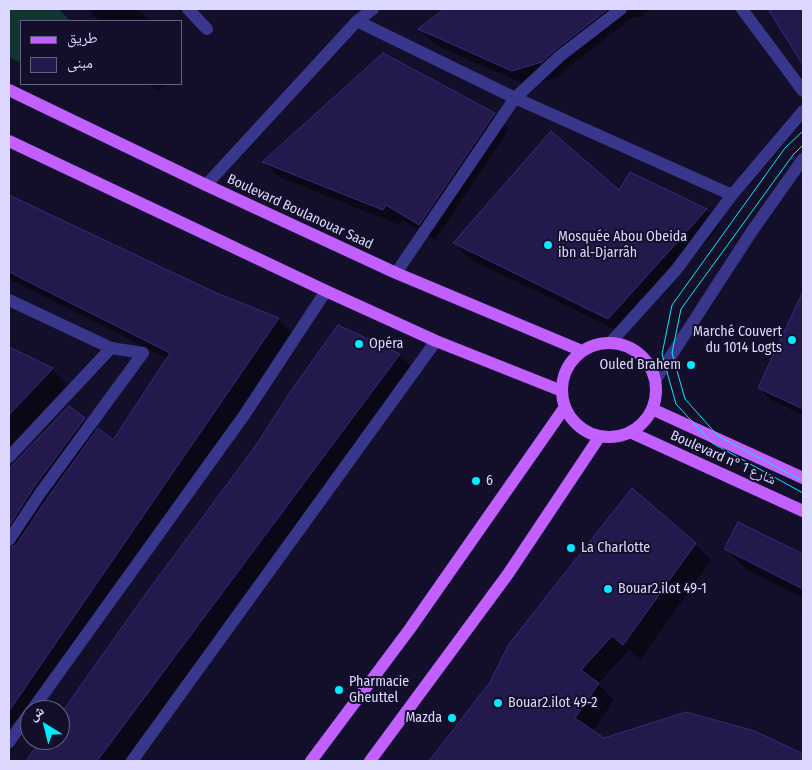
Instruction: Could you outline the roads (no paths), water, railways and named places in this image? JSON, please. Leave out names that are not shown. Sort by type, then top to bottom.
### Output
[{"type":"main road","name":"Boulevard Boulanouar Saad","points":[[9,90],[206,185],[396,273],[582,351]]},
{"type":"main road","points":[[9,141],[326,292],[436,341],[562,391]]},
{"type":"main road","points":[[612,342],[626,345],[640,353],[650,365],[656,379],[656,394],[652,409],[643,423],[630,432],[615,436],[600,436],[585,430],[573,420],[565,406],[562,391],[567,368],[571,361],[582,351],[596,344],[612,342]]},
{"type":"main road","points":[[311,761],[409,630],[565,406]]},
{"type":"main road","name":"Boulevard n° شارع 1","points":[[652,409],[803,478]]},
{"type":"main road","name":"Boulevard n° شارع 1","points":[[630,432],[803,511]]},
{"type":"main road","points":[[370,761],[508,574],[600,436]]},
{"type":"street","points":[[188,9],[207,29]]},
{"type":"street","points":[[206,185],[356,21],[373,9]]},
{"type":"street","points":[[396,273],[515,98],[560,56],[621,9]]},
{"type":"street","points":[[742,9],[803,91]]},
{"type":"street","points":[[356,21],[515,98],[732,195]]},
{"type":"street","points":[[612,342],[676,270],[732,195],[803,111]]},
{"type":"street","points":[[656,379],[752,231],[803,160]]},
{"type":"street","points":[[39,700],[245,414],[326,292]]},
{"type":"street","points":[[9,300],[111,348],[143,353],[9,540]]},
{"type":"street","points":[[132,761],[436,341]]},
{"type":"street","points":[[9,457],[111,348]]},
{"type":"street","points":[[9,742],[20,726]]},
{"type":"tram line","points":[[803,131],[785,148],[672,305],[662,354],[676,404],[712,443],[803,493]]},
{"type":"tram line","points":[[803,145],[793,155],[681,309],[672,353],[685,399],[718,436],[803,481]]},
{"type":"place","name":"Mosquée Abou Obeida ibn al-Djarrâh","points":[[548,245]]},
{"type":"place","name":"Marché Couvert du 1014 Logts","points":[[792,340]]},
{"type":"place","name":"Opéra","points":[[359,344]]},
{"type":"place","name":"Ouled Brahem","points":[[691,365]]},
{"type":"place","name":"6","points":[[476,481]]},
{"type":"place","name":"La Charlotte","points":[[571,548]]},
{"type":"place","name":"Bouar2.ilot 49-1","points":[[608,589]]},
{"type":"place","name":"Pharmacie Gheuttel","points":[[339,690]]},
{"type":"place","name":"Bouar2.ilot 49-2","points":[[498,703]]},
{"type":"place","name":"Mazda","points":[[452,718]]}]
